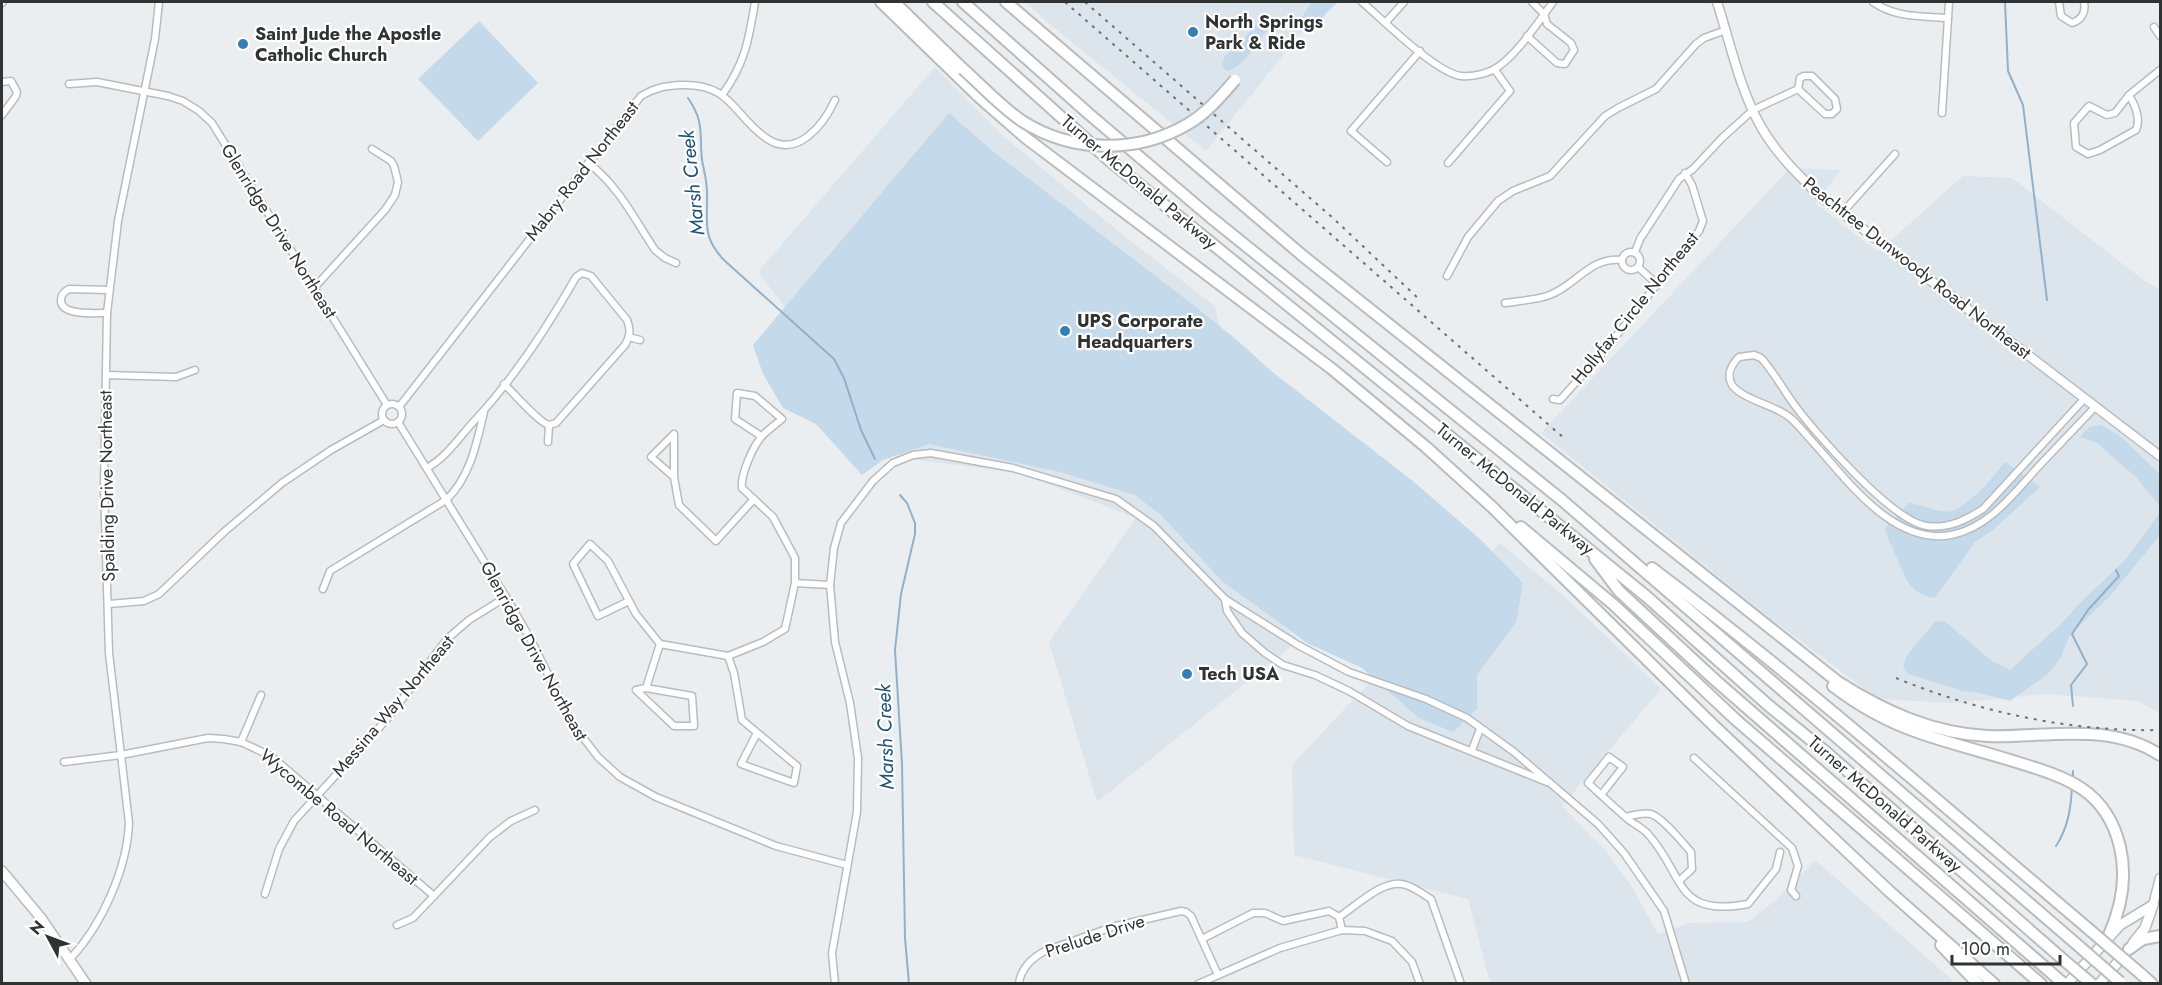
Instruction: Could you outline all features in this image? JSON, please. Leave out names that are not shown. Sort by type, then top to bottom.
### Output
[{"type":"highway","points":[[881,2],[979,97],[1026,138],[1332,369],[1426,447],[1491,506],[1695,707],[1889,891],[1994,984]]},
{"type":"highway","points":[[894,2],[1010,112],[1048,135],[1077,143],[1117,146],[1160,137],[1189,124],[1202,115],[1236,80]]},
{"type":"highway","name":"Turner McDonald Parkway","points":[[933,2],[1109,160],[1586,546],[2092,984]]},
{"type":"highway","name":"Turner McDonald Parkway","points":[[963,2],[1082,108],[1227,231],[1563,501],[2121,983]]},
{"type":"highway","points":[[1006,2],[1303,256],[1838,682],[1872,703],[1934,728],[1988,736],[2045,733],[2112,736],[2138,743],[2160,755]]},
{"type":"highway","points":[[1563,501],[1730,629],[1844,722],[2152,984]]},
{"type":"highway","points":[[1491,506],[1512,520],[1614,605],[1735,719],[2041,984]]},
{"type":"highway","points":[[1586,546],[1619,591],[1715,680],[2065,984]]},
{"type":"highway","points":[[1788,644],[1828,683],[1865,709],[1887,721],[2062,776],[2086,791],[2110,817],[2118,837],[2125,867],[2118,915],[2109,935]]},
{"type":"highway","points":[[1889,891],[1978,984]]},
{"type":"highway","points":[[2128,949],[2142,939],[2160,936]]},
{"type":"main road","points":[[2,871],[42,918],[86,984]]},
{"type":"main road","points":[[2065,984],[2109,935],[2129,917],[2157,902]]},
{"type":"main road","points":[[2099,984],[2144,931],[2157,902]]},
{"type":"street","name":"Spalding Drive Northeast","points":[[70,959],[87,938],[113,891],[122,870],[129,822],[110,653],[104,487],[107,313],[118,221],[155,39],[159,2]]},
{"type":"street","points":[[722,95],[734,80],[743,60],[755,2]]},
{"type":"street","points":[[1362,2],[1438,66],[1459,76],[1477,75],[1495,69],[1507,60],[1553,2]]},
{"type":"street","points":[[1386,22],[1404,2]]},
{"type":"street","points":[[1527,36],[1557,63],[1565,64],[1574,50],[1571,43],[1547,24],[1544,14],[1532,2]]},
{"type":"street","name":"Peachtree Dunwoody Road Northeast","points":[[1720,2],[1726,30],[1753,110],[1775,148],[1797,174],[1842,213],[2160,456]]},
{"type":"street","points":[[1873,2],[1903,15],[1948,18]]},
{"type":"street","points":[[1942,113],[1949,2]]},
{"type":"street","points":[[2059,2],[2061,16],[2072,23],[2078,21],[2083,15],[2084,2]]},
{"type":"street","points":[[2154,27],[2160,36]]},
{"type":"street","points":[[1447,276],[1468,237],[1498,201],[1513,191],[1550,176],[1605,116],[1656,89],[1696,44],[1704,38],[1726,30]]},
{"type":"street","points":[[1386,162],[1350,131],[1420,51]]},
{"type":"street","points":[[1448,163],[1510,91],[1495,69]]},
{"type":"street","points":[[2129,95],[2139,124],[2136,130],[2088,154],[2076,147],[2074,123],[2080,114],[2089,106],[2107,115],[2115,113],[2129,95],[2160,70]]},
{"type":"street","points":[[1812,76],[1835,99],[1837,109],[1832,114],[1825,114],[1798,89],[1800,78],[1812,76]]},
{"type":"street","points":[[2,82],[10,81],[17,92],[2,115]]},
{"type":"street","points":[[69,84],[97,82],[144,92]]},
{"type":"street","name":"Mabry Road Northeast","points":[[399,407],[634,102],[649,91],[666,86],[693,85],[709,88],[722,95],[765,138],[784,145],[799,143],[809,136],[828,114],[835,100]]},
{"type":"street","points":[[1635,252],[1640,239],[1685,173],[1693,169],[1753,110],[1798,89]]},
{"type":"street","name":"Glenridge Drive Northeast","points":[[144,92],[168,96],[183,102],[199,111],[212,123],[387,405]]},
{"type":"street","points":[[315,288],[385,210],[395,195],[398,182],[394,166],[391,161],[372,149]]},
{"type":"street","points":[[1842,213],[1895,154]]},
{"type":"street","points":[[588,163],[601,172],[611,184],[655,250],[676,263]]},
{"type":"street","name":"Hollyfax Circle Northeast","points":[[1553,399],[1560,400],[1605,350],[1659,285],[1699,231],[1703,220],[1692,185],[1685,173]]},
{"type":"street","points":[[1622,260],[1628,252],[1635,252]]},
{"type":"street","points":[[1622,260],[1623,265],[1628,269],[1633,270],[1638,267],[1640,258],[1635,252]]},
{"type":"street","points":[[1504,303],[1548,295],[1598,263],[1610,258],[1622,260]]},
{"type":"street","points":[[1638,267],[1659,285]]},
{"type":"street","points":[[427,468],[436,463],[461,439],[484,411],[504,384],[542,335],[576,277],[582,273],[591,276],[627,320],[630,328],[625,345],[556,423],[549,425],[540,422],[522,400],[504,384]]},
{"type":"street","points":[[107,313],[69,311],[62,306],[61,299],[64,292],[69,289],[109,290]]},
{"type":"street","points":[[629,336],[640,340]]},
{"type":"street","points":[[2085,398],[1983,509],[1951,525],[1927,526],[1904,518],[1869,487],[1810,425],[1761,358],[1754,354],[1739,357],[1730,369],[1729,376],[1731,384],[1736,389],[1779,411],[1794,422],[1862,495],[1887,518],[1912,532],[1925,536],[1953,535],[1989,518],[2096,406]]},
{"type":"street","points":[[106,375],[176,377],[195,370]]},
{"type":"street","points":[[629,601],[598,616],[573,564],[590,544],[608,561],[636,614],[660,644],[728,656],[763,642],[785,629],[795,583],[795,558],[773,517],[742,488],[741,481],[761,436],[782,419],[755,396],[737,393],[735,419],[761,436]]},
{"type":"street","points":[[393,404],[399,407],[402,413],[398,422],[392,424],[384,420],[382,412],[387,405],[393,404]]},
{"type":"street","points":[[323,589],[330,571],[446,500],[455,492],[468,469],[484,411]]},
{"type":"street","points":[[109,604],[144,601],[159,594],[224,532],[282,483],[331,450],[384,420]]},
{"type":"street","name":"Glenridge Drive Northeast","points":[[398,422],[531,640],[572,723],[597,757],[620,777],[656,797],[776,846],[847,865]]},
{"type":"street","points":[[548,442],[549,425]]},
{"type":"street","points":[[674,477],[651,457],[674,434],[674,477],[679,505],[716,541],[754,499]]},
{"type":"street","points":[[835,984],[832,953],[857,812],[858,758],[850,704],[836,642],[830,585],[834,548],[841,523],[873,481],[893,463],[913,455],[931,453],[1013,468],[1116,499],[1154,526],[1225,599],[1298,645],[1349,672],[1426,699],[1467,718],[1514,752],[1553,785],[1598,824],[1624,853],[1664,911],[1686,984]]},
{"type":"street","points":[[795,583],[830,585]]},
{"type":"street","name":"Messina Way Northeast","points":[[265,894],[285,835],[294,821],[388,718],[447,639],[468,620],[506,597]]},
{"type":"street","points":[[1225,599],[1227,611],[1242,633],[1283,665],[1315,675],[1349,691],[1408,726],[1472,750],[1553,785]]},
{"type":"street","points":[[646,688],[660,644]]},
{"type":"street","points":[[728,656],[734,674],[742,720],[797,766],[794,783],[741,764],[757,733]]},
{"type":"street","points":[[646,688],[692,696],[694,726],[674,726],[636,690],[646,688]]},
{"type":"street","points":[[241,742],[261,695]]},
{"type":"street","points":[[1472,750],[1480,729]]},
{"type":"street","name":"Wycombe Road Northeast","points":[[64,762],[121,755],[208,738],[241,742],[271,756],[434,896]]},
{"type":"street","points":[[1601,795],[1623,767],[1609,757],[1588,783],[1601,795],[1626,818],[1647,833],[1688,895],[1711,906],[1726,908],[1748,904],[1776,869],[1780,852]]},
{"type":"street","points":[[1694,758],[1792,848],[1798,866],[1791,890],[1796,896]]},
{"type":"street","points":[[397,925],[413,918],[490,837],[511,821],[535,810]]},
{"type":"street","points":[[1626,818],[1637,814],[1651,814],[1659,819],[1691,852],[1692,869],[1679,881]]},
{"type":"street","points":[[2157,902],[2160,878]]},
{"type":"street","points":[[1339,917],[1389,885],[1398,883],[1406,885],[1423,894],[1431,899],[1461,984]]},
{"type":"street","name":"Prelude Drive","points":[[1019,984],[1025,968],[1038,954],[1112,927],[1181,911],[1191,916],[1202,939]]},
{"type":"street","points":[[1218,975],[1202,939],[1253,913],[1265,913],[1283,921],[1329,911],[1339,917],[1342,930]]},
{"type":"street","points":[[1198,984],[1280,948],[1342,930],[1365,931],[1392,941],[1412,962],[1420,984]]},
{"type":"shaded area","points":[[1025,2],[1326,2],[1206,151]]},
{"type":"shaded area","points":[[1312,2],[1338,2],[1326,13],[1313,33],[1299,21]]},
{"type":"shaded area","points":[[1261,19],[1267,22],[1268,30],[1244,60],[1226,71],[1222,66],[1225,56]]},
{"type":"shaded area","points":[[479,21],[538,83],[478,141],[418,79]]},
{"type":"shaded area","points":[[935,67],[1003,136],[1124,236],[1215,306],[1222,337],[1196,551],[1299,640],[1097,802],[1049,642],[1136,518],[1020,473],[902,458],[758,272]]},
{"type":"shaded area","points":[[949,113],[990,149],[1188,301],[1270,370],[1414,482],[1481,540],[1523,583],[1516,622],[1477,675],[1477,709],[1453,732],[1419,718],[1362,668],[1307,643],[1222,581],[1161,515],[1135,495],[1060,472],[929,444],[883,460],[862,475],[816,424],[783,408],[763,374],[753,345]]},
{"type":"shaded area","points":[[1790,168],[1841,170],[1815,203],[1878,252],[1963,176],[2012,178],[2142,279],[2160,290],[2160,714],[2139,701],[2045,694],[1955,703],[1878,699],[1765,614],[1541,433]]},
{"type":"shaded area","points":[[2101,425],[2120,436],[2160,474],[2160,535],[2111,595],[2070,635],[2061,657],[2049,673],[2010,701],[1963,691],[1908,674],[1903,666],[1908,654],[1935,622],[1944,621],[1992,661],[2010,670],[2062,623],[2126,559],[2159,514],[2159,505],[2136,477],[2097,443],[2080,437],[2089,427]]},
{"type":"shaded area","points":[[2005,462],[2040,487],[1994,529],[1974,543],[1935,598],[1914,589],[1903,572],[1885,530],[1888,524],[1909,503],[1947,512],[1958,508],[1981,490]]},
{"type":"shaded area","points":[[1500,543],[1565,597],[1661,689],[1562,806],[1607,852],[1633,889],[1658,934],[1689,923],[1748,922],[1777,899],[1815,860],[1956,983],[1490,983],[1468,899],[1294,855],[1292,765]]},
{"type":"waterway","points":[[2005,2],[2008,71],[2023,105],[2047,300]]},
{"type":"waterway","name":"Marsh Creek","points":[[688,98],[699,121],[707,188],[707,229],[712,244],[725,261],[834,359],[844,378],[861,430],[875,459]]},
{"type":"waterway","name":"Marsh Creek","points":[[900,495],[907,503],[915,523],[915,534],[901,594],[895,650],[902,764],[905,938],[909,984]]},
{"type":"waterway","points":[[2073,706],[2071,685],[2087,664],[2072,634],[2088,610],[2119,576],[2116,570]]},
{"type":"waterway","points":[[2073,771],[2073,781]]},
{"type":"waterway","points":[[2056,846],[2068,818],[2072,786]]},
{"type":"railway","points":[[1065,2],[1565,439]]},
{"type":"railway","points":[[1085,2],[1334,219],[1420,300]]},
{"type":"railway","points":[[1896,678],[1960,701],[2026,718],[2093,728],[2160,730]]},
{"type":"place","name":"North Springs Park & Ride","points":[[1193,32]]},
{"type":"place","name":"Saint Jude the Apostle Catholic Church","points":[[243,44]]},
{"type":"place","name":"UPS Corporate Headquarters","points":[[1065,331]]},
{"type":"place","name":"Tech USA","points":[[1187,674]]}]
